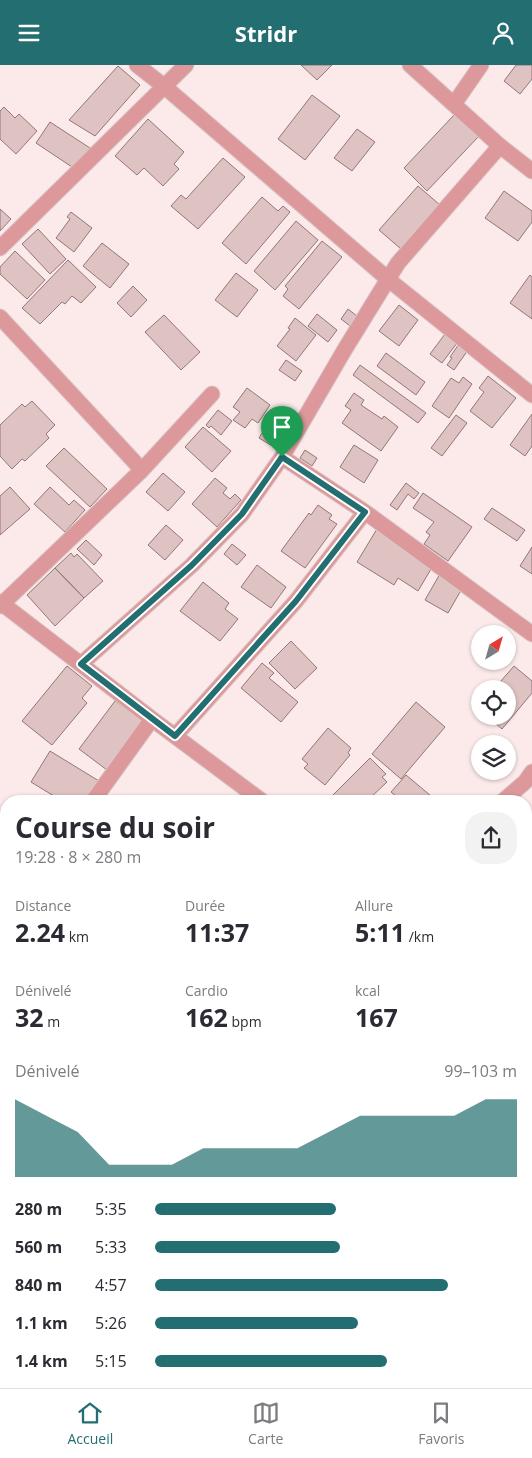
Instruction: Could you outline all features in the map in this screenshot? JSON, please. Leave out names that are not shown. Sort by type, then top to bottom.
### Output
[{"type":"street","points":[[137,65],[389,280],[532,395]]},
{"type":"street","points":[[0,248],[186,65]]},
{"type":"street","points":[[410,65],[500,146],[532,171]]},
{"type":"street","points":[[454,104],[480,65]]},
{"type":"street","points":[[81,664],[192,565],[242,514],[282,457],[398,263],[500,146]]},
{"type":"street","points":[[0,317],[142,470]]},
{"type":"street","points":[[212,394],[142,470],[1,604],[254,795]]},
{"type":"street","points":[[282,457],[365,512],[532,634]]},
{"type":"street","points":[[175,736],[296,601],[365,512]]},
{"type":"street","points":[[97,795],[152,719]]},
{"type":"street","points":[[510,795],[532,772]]},
{"type":"building","points":[[301,65],[332,65],[317,80]]},
{"type":"building","points":[[516,65],[532,65],[532,79],[520,94],[504,81]]},
{"type":"building","points":[[118,66],[140,85],[95,136],[69,120]]},
{"type":"building","points":[[312,95],[340,116],[305,160],[278,139]]},
{"type":"building","points":[[4,107],[15,118],[19,114],[37,131],[16,154],[0,139],[0,111]]},
{"type":"building","points":[[455,114],[479,136],[427,191],[404,168]]},
{"type":"building","points":[[148,119],[184,152],[174,164],[179,169],[163,186],[144,168],[137,175],[115,156]]},
{"type":"building","points":[[50,122],[90,148],[72,167],[36,143]]},
{"type":"building","points":[[357,129],[375,142],[352,171],[334,158]]},
{"type":"building","points":[[223,158],[245,177],[198,229],[171,206],[181,195],[186,199]]},
{"type":"building","points":[[418,186],[440,205],[401,249],[379,230]]},
{"type":"building","points":[[504,191],[532,211],[532,222],[518,241],[485,218]]},
{"type":"building","points":[[262,197],[278,211],[283,206],[290,212],[246,264],[222,243]]},
{"type":"building","points":[[0,209],[11,219],[0,231]]},
{"type":"building","points":[[71,212],[92,228],[74,252],[56,238],[70,219],[67,217]]},
{"type":"building","points":[[296,221],[318,240],[275,290],[254,271]]},
{"type":"building","points":[[38,229],[66,259],[50,274],[22,244]]},
{"type":"building","points":[[322,241],[342,257],[299,309],[283,296],[288,289],[285,286]]},
{"type":"building","points":[[102,243],[129,264],[110,288],[83,266]]},
{"type":"building","points":[[15,251],[45,280],[27,299],[0,274],[0,267]]},
{"type":"building","points":[[68,260],[96,287],[81,303],[72,296],[65,304],[62,302],[40,324],[22,308]]},
{"type":"building","points":[[236,273],[258,290],[237,317],[215,300]]},
{"type":"building","points":[[530,275],[532,277],[532,319],[510,303]]},
{"type":"building","points":[[133,286],[147,300],[131,317],[117,303]]},
{"type":"building","points":[[399,305],[418,320],[399,346],[379,331]]},
{"type":"building","points":[[348,309],[362,320],[354,329],[341,319]]},
{"type":"building","points":[[317,314],[337,330],[328,342],[308,326]]},
{"type":"building","points":[[164,315],[200,352],[181,370],[145,332]]},
{"type":"building","points":[[295,318],[316,335],[296,361],[277,346],[290,329],[288,328]]},
{"type":"building","points":[[445,334],[457,343],[442,363],[430,354]]},
{"type":"building","points":[[459,344],[468,350],[454,370],[447,365]]},
{"type":"building","points":[[386,353],[425,382],[416,395],[377,366]]},
{"type":"building","points":[[286,360],[302,371],[295,381],[279,370]]},
{"type":"building","points":[[360,365],[426,413],[418,423],[353,375]]},
{"type":"building","points":[[488,376],[516,398],[492,428],[470,411],[484,392],[479,388]]},
{"type":"building","points":[[463,377],[472,384],[449,418],[432,406],[451,378],[459,383]]},
{"type":"building","points":[[247,388],[270,405],[258,423],[252,419],[245,428],[233,420],[240,412],[233,407]]},
{"type":"building","points":[[354,393],[364,400],[361,405],[382,419],[384,416],[398,427],[381,451],[342,423],[351,410],[345,406]]},
{"type":"building","points":[[32,401],[55,425],[46,434],[49,438],[25,461],[22,459],[12,469],[0,456],[0,425],[22,404],[25,407]]},
{"type":"building","points":[[278,407],[298,419],[279,450],[259,438]]},
{"type":"building","points":[[218,410],[232,421],[221,435],[211,426],[209,428],[206,425]]},
{"type":"building","points":[[532,414],[532,446],[525,456],[510,445]]},
{"type":"building","points":[[456,415],[467,423],[442,456],[431,448]]},
{"type":"building","points":[[203,427],[231,451],[212,472],[185,447]]},
{"type":"building","points":[[354,445],[378,460],[364,483],[340,467]]},
{"type":"building","points":[[64,448],[107,489],[90,507],[46,466]]},
{"type":"building","points":[[305,450],[317,458],[312,466],[300,458]]},
{"type":"building","points":[[163,473],[185,492],[168,511],[146,492]]},
{"type":"building","points":[[215,478],[227,488],[223,493],[230,499],[235,494],[241,500],[217,527],[192,504]]},
{"type":"building","points":[[406,483],[419,493],[414,499],[408,494],[397,510],[390,505]]},
{"type":"building","points":[[10,487],[30,509],[0,535],[0,496]]},
{"type":"building","points":[[50,487],[69,505],[74,500],[85,510],[65,532],[34,504]]},
{"type":"building","points":[[423,493],[472,527],[448,561],[424,544],[430,535],[426,532],[434,522],[413,508]]},
{"type":"building","points":[[318,505],[332,515],[329,519],[337,524],[305,568],[281,551],[309,513],[311,515]]},
{"type":"building","points":[[492,508],[525,530],[517,541],[484,519]]},
{"type":"building","points":[[166,525],[183,540],[165,560],[148,545]]},
{"type":"building","points":[[377,529],[434,564],[418,591],[398,578],[394,585],[357,562]]},
{"type":"building","points":[[86,540],[102,555],[94,565],[77,549]]},
{"type":"building","points":[[232,544],[246,555],[237,565],[224,554]]},
{"type":"building","points":[[532,547],[532,574],[520,566]]},
{"type":"building","points":[[71,553],[74,557],[77,554],[103,581],[84,598],[55,568]]},
{"type":"building","points":[[257,565],[286,587],[271,608],[241,587]]},
{"type":"building","points":[[55,568],[84,598],[55,626],[27,595]]},
{"type":"building","points":[[441,572],[464,585],[448,613],[425,600]]},
{"type":"building","points":[[203,582],[229,603],[225,609],[238,619],[220,641],[180,611]]},
{"type":"building","points":[[291,641],[317,668],[295,689],[269,663]]},
{"type":"building","points":[[262,663],[274,673],[269,678],[298,702],[281,722],[241,688]]},
{"type":"building","points":[[67,666],[92,686],[82,698],[87,703],[52,745],[22,721]]},
{"type":"building","points":[[516,668],[532,681],[532,693],[516,712],[516,680],[502,680],[511,670],[516,670]]},
{"type":"building","points":[[115,701],[143,721],[107,770],[79,749]]},
{"type":"building","points":[[416,702],[445,727],[401,779],[372,754]]},
{"type":"building","points":[[497,725],[505,725],[502,729]]},
{"type":"building","points":[[328,728],[351,748],[348,753],[350,755],[325,785],[304,768],[308,764],[302,759]]},
{"type":"building","points":[[50,751],[99,781],[91,795],[52,795],[31,782]]},
{"type":"building","points":[[370,758],[386,774],[382,777],[387,782],[373,795],[333,795]]},
{"type":"building","points":[[406,775],[430,795],[395,795],[391,792]]},
{"type":"route","points":[[282,457],[365,512],[296,601],[175,736],[81,664],[192,565],[242,514],[282,457]]}]
